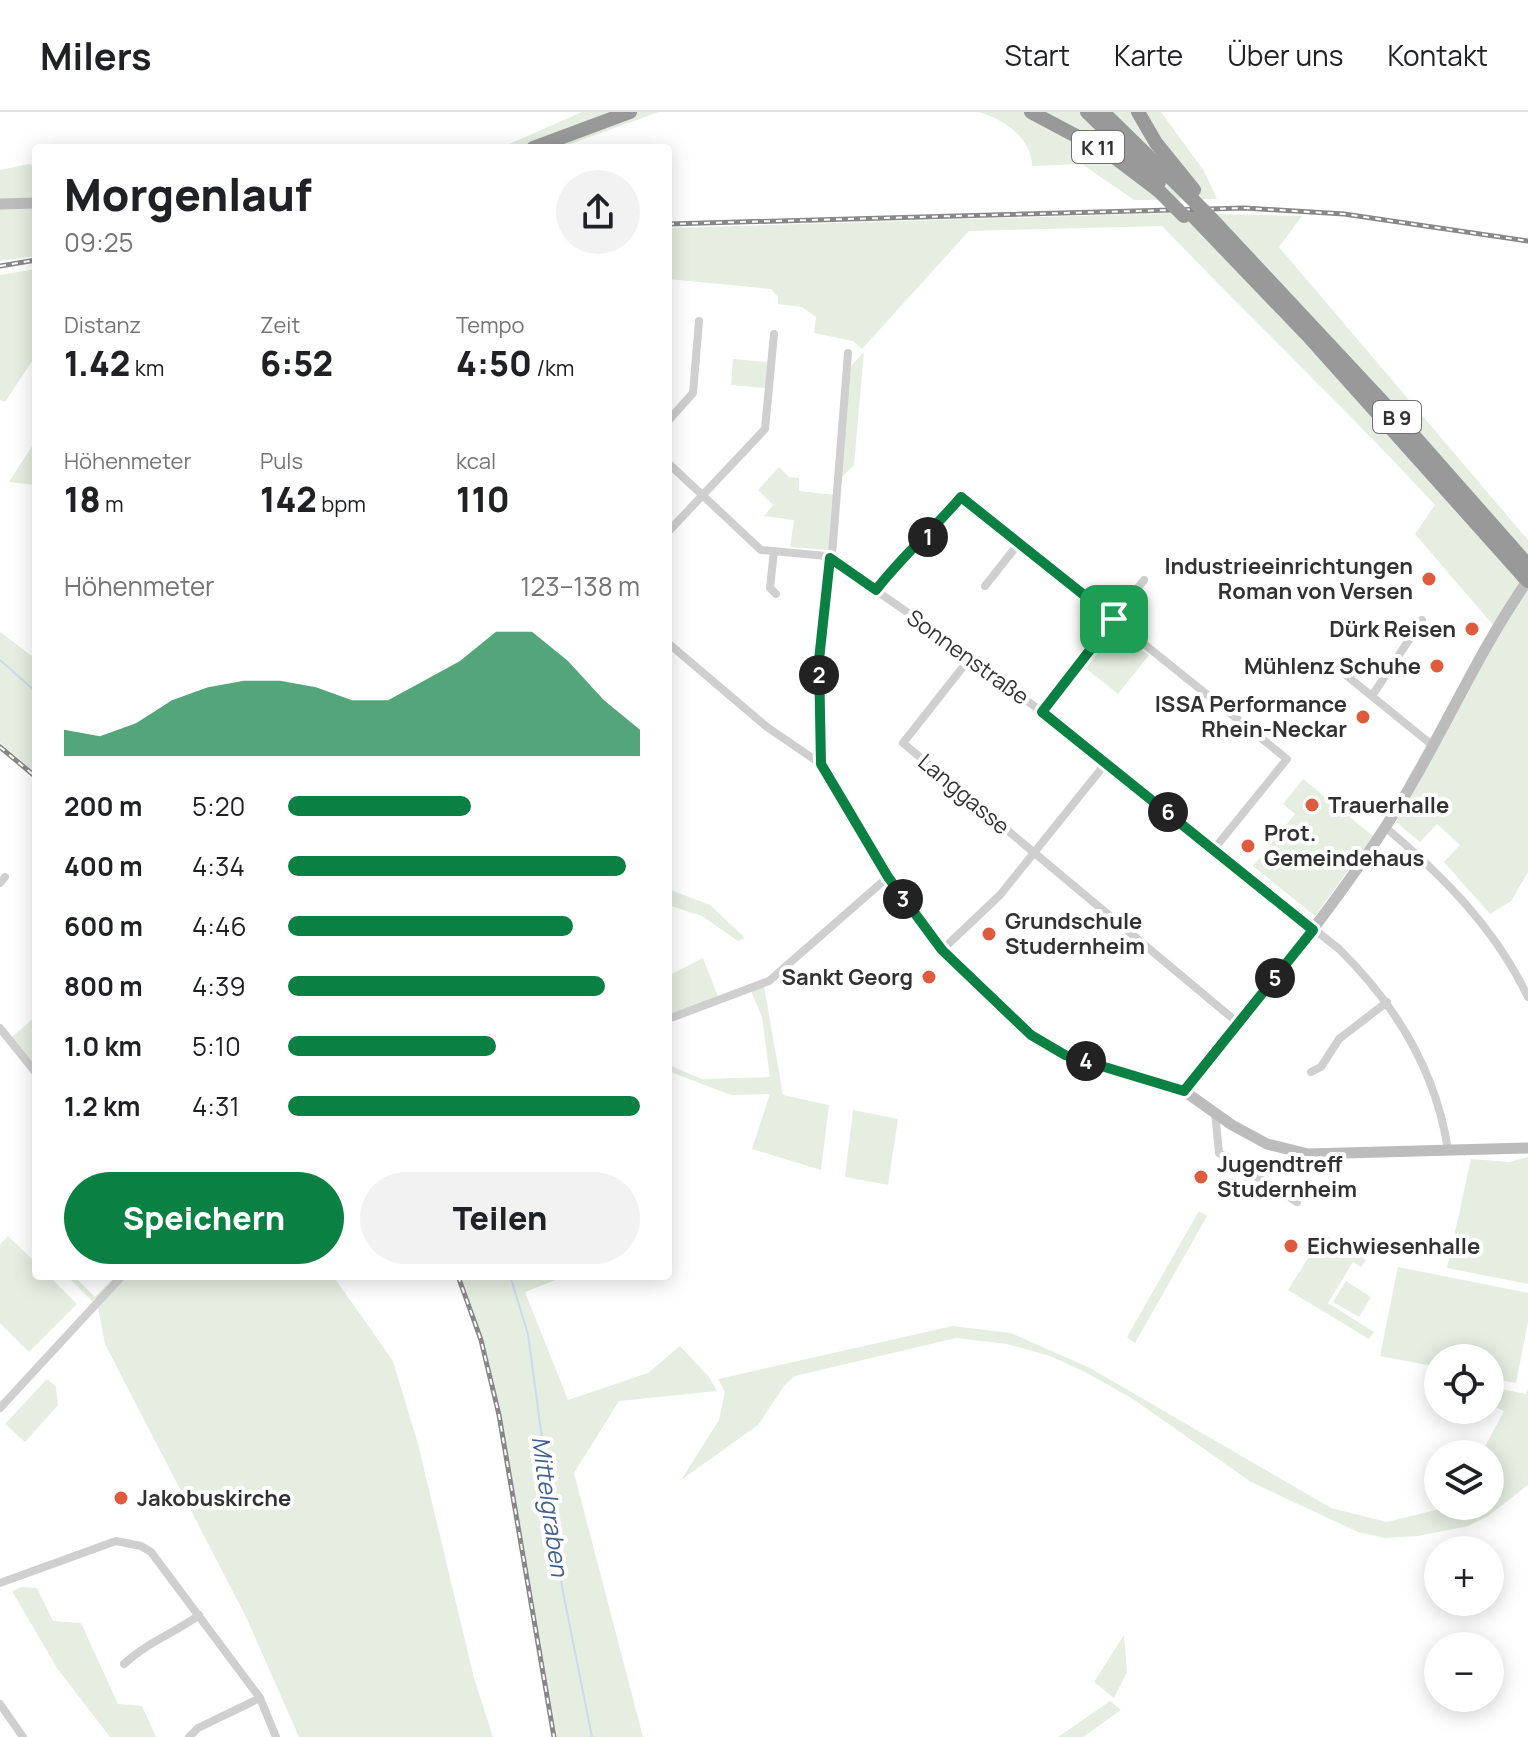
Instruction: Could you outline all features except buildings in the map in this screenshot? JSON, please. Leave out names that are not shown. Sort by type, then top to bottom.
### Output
[{"type":"highway","points":[[573,131],[601,112]]},
{"type":"highway","points":[[542,144],[630,112]]},
{"type":"highway","name":"K 11","points":[[1031,112],[1210,208],[1202,217]]},
{"type":"highway","name":"B 9","points":[[1087,112],[1176,191]]},
{"type":"highway","name":"B 9","points":[[1103,112],[1408,429],[1527,576]]},
{"type":"highway","name":"K 11","points":[[1138,112],[1156,143],[1176,191]]},
{"type":"highway","name":"B 9","points":[[1202,217],[1220,243],[1527,576]]},
{"type":"street","points":[[0,204],[32,203]]},
{"type":"street","points":[[672,417],[693,393],[699,321]]},
{"type":"street","points":[[672,528],[765,429],[774,334]]},
{"type":"street","points":[[821,764],[819,660],[848,353]]},
{"type":"street","name":"Sonnenstraße","points":[[672,467],[761,550],[830,558],[876,590],[1042,712],[1339,949],[1387,1002],[1423,1064],[1448,1150]]},
{"type":"street","points":[[876,590],[905,553],[927,538],[961,497],[1287,759],[1214,849]]},
{"type":"street","points":[[985,586],[1019,543]]},
{"type":"street","points":[[774,551],[770,588],[776,594]]},
{"type":"street","points":[[1184,1091],[1313,930],[1385,827],[1527,576]]},
{"type":"street","points":[[1042,712],[1144,580]]},
{"type":"street","points":[[1372,696],[1422,620]]},
{"type":"street","points":[[672,646],[767,727],[811,754],[821,764],[888,877],[942,950],[1047,1046],[1184,1091],[1249,1136],[1287,1151],[1308,1154],[1528,1148]]},
{"type":"street","name":"Langgasse","points":[[970,658],[903,743],[1034,853]]},
{"type":"street","points":[[1331,663],[1432,745]]},
{"type":"street","points":[[942,950],[1000,895],[1106,763]]},
{"type":"street","points":[[1385,827],[1442,876],[1473,912],[1528,997]]},
{"type":"street","points":[[1034,853],[1238,1023]]},
{"type":"street","points":[[672,1017],[769,981],[888,877]]},
{"type":"street","points":[[1311,1072],[1321,1067],[1339,1039],[1387,1002]]},
{"type":"street","points":[[0,1028],[32,1068]]},
{"type":"street","points":[[1215,1112],[1219,1153],[1297,1202]]},
{"type":"street","points":[[0,1408],[118,1280]]},
{"type":"street","points":[[0,1583],[116,1541],[128,1542],[151,1552],[260,1698],[276,1737]]},
{"type":"street","points":[[124,1664],[139,1650],[175,1633],[199,1615]]},
{"type":"street","points":[[189,1737],[198,1728],[260,1698]]},
{"type":"street","points":[[0,1704],[23,1737]]},
{"type":"shaded area","points":[[582,112],[659,112],[570,144],[509,144]]},
{"type":"shaded area","points":[[979,112],[1161,112],[1204,171],[1217,199],[1134,200],[1082,164],[1032,166],[1031,156],[1022,139],[1007,125]]},
{"type":"shaded area","points":[[32,165],[32,257],[0,261],[0,170]]},
{"type":"shaded area","points":[[1172,213],[1302,216],[1279,247],[1528,540],[1528,872],[1511,901],[1490,914],[1444,862],[1460,845],[1437,824],[1420,842],[1396,822],[1414,791],[1405,783],[1493,625],[1415,534],[1435,505],[1162,226],[969,231],[862,349],[853,341],[814,333],[816,317],[802,307],[778,304],[778,297],[771,289],[672,279],[672,228]]},
{"type":"shaded area","points":[[32,270],[32,361],[5,402],[0,400],[0,275]]},
{"type":"shaded area","points":[[864,352],[854,465],[839,480],[850,367]]},
{"type":"shaded area","points":[[733,359],[768,362],[765,388],[731,385]]},
{"type":"shaded area","points":[[32,446],[32,485],[9,482]]},
{"type":"shaded area","points":[[779,467],[789,477],[799,478],[799,491],[835,495],[829,550],[790,547],[794,520],[764,516],[773,505],[758,490]]},
{"type":"shaded area","points":[[1115,631],[1149,655],[1118,694],[1084,667]]},
{"type":"shaded area","points":[[0,632],[32,656],[32,770],[0,743]]},
{"type":"shaded area","points":[[1303,779],[1373,836],[1315,916],[1253,866],[1295,814],[1283,804]]},
{"type":"shaded area","points":[[672,891],[710,905],[745,938],[738,941],[702,916],[672,906]]},
{"type":"shaded area","points":[[703,958],[718,997],[672,1014],[672,974]]},
{"type":"shaded area","points":[[764,986],[783,1095],[829,1105],[821,1170],[752,1149],[770,1094],[731,1095],[672,1073],[672,1066],[702,1079],[770,1077],[762,1017],[751,991]]},
{"type":"shaded area","points":[[32,1019],[32,1074],[6,1042]]},
{"type":"shaded area","points":[[853,1110],[898,1119],[888,1185],[845,1177]]},
{"type":"shaded area","points":[[1528,1157],[1528,1284],[1447,1268],[1471,1159],[1510,1162]]},
{"type":"shaded area","points":[[1199,1211],[1207,1216],[1135,1343],[1127,1337]]},
{"type":"shaded area","points":[[1323,1234],[1366,1260],[1361,1267],[1353,1262],[1328,1303],[1374,1332],[1369,1339],[1288,1290]]},
{"type":"shaded area","points":[[8,1236],[32,1259],[32,1280],[53,1280],[77,1304],[29,1352],[0,1323],[0,1244]]},
{"type":"shaded area","points":[[1398,1267],[1528,1293],[1528,1322],[1516,1383],[1504,1381],[1504,1344],[1424,1344],[1424,1364],[1380,1356]]},
{"type":"shaded area","points":[[71,1280],[78,1280],[95,1297],[112,1280],[336,1280],[393,1361],[418,1444],[474,1678],[493,1737],[299,1737],[247,1619],[105,1344],[96,1298],[92,1301]]},
{"type":"shaded area","points":[[462,1280],[556,1280],[525,1292],[568,1400],[648,1373],[680,1346],[709,1377],[717,1391],[619,1401],[574,1473],[643,1737],[557,1737],[501,1414],[485,1345]]},
{"type":"shaded area","points":[[1346,1281],[1371,1297],[1359,1317],[1333,1302]]},
{"type":"shaded area","points":[[953,1326],[1011,1333],[1090,1368],[1331,1508],[1387,1522],[1424,1513],[1424,1520],[1480,1520],[1468,1526],[1418,1536],[1384,1538],[1358,1532],[1251,1482],[1133,1399],[1087,1373],[1050,1356],[1007,1344],[956,1338],[795,1376],[784,1386],[758,1425],[681,1480],[719,1420],[725,1392],[718,1379]]},
{"type":"shaded area","points":[[47,1379],[56,1387],[58,1405],[25,1442],[5,1424]]},
{"type":"shaded area","points":[[1528,1388],[1528,1485],[1504,1504],[1504,1440],[1488,1440],[1497,1424],[1504,1424],[1504,1390],[1526,1394]]},
{"type":"shaded area","points":[[22,1587],[37,1588],[53,1621],[81,1623],[118,1704],[142,1706],[156,1737],[110,1737],[57,1668],[12,1591]]},
{"type":"shaded area","points":[[1124,1635],[1127,1672],[1114,1698],[1094,1682]]},
{"type":"shaded area","points":[[1110,1701],[1121,1710],[1083,1737],[1058,1737]]},
{"type":"waterway","name":"Mittelgraben","points":[[0,660],[32,688]]},
{"type":"waterway","name":"Mittelgraben","points":[[511,1280],[528,1334],[562,1587],[592,1737]]},
{"type":"railway","points":[[672,224],[1245,208],[1344,214],[1528,241]]},
{"type":"railway","points":[[0,266],[32,261]]},
{"type":"railway","points":[[0,747],[32,774]]},
{"type":"railway","points":[[459,1280],[481,1340],[499,1415],[554,1737]]},
{"type":"place","name":"Industrieeinrichtungen Roman von Versen","points":[[1429,579]]},
{"type":"place","name":"Dürk Reisen","points":[[1472,629]]},
{"type":"place","name":"Mühlenz Schuhe","points":[[1437,666]]},
{"type":"place","name":"ISSA Performance Rhein-Neckar","points":[[1363,717]]},
{"type":"place","name":"Trauerhalle","points":[[1312,805]]},
{"type":"place","name":"Prot. Gemeindehaus","points":[[1248,846]]},
{"type":"place","name":"Grundschule Studernheim","points":[[989,934]]},
{"type":"place","name":"Sankt Georg","points":[[929,977]]},
{"type":"place","name":"Jugendtreff Studernheim","points":[[1201,1177]]},
{"type":"place","name":"Eichwiesenhalle","points":[[1291,1246]]},
{"type":"place","name":"Jakobuskirche","points":[[121,1498]]},
{"type":"route","points":[[961,497],[1114,619],[1042,712],[1313,930],[1184,1091],[1065,1055],[1031,1035],[942,950],[919,922],[888,877],[821,764],[819,660],[830,558],[876,590],[905,553],[927,538],[961,497]]}]
